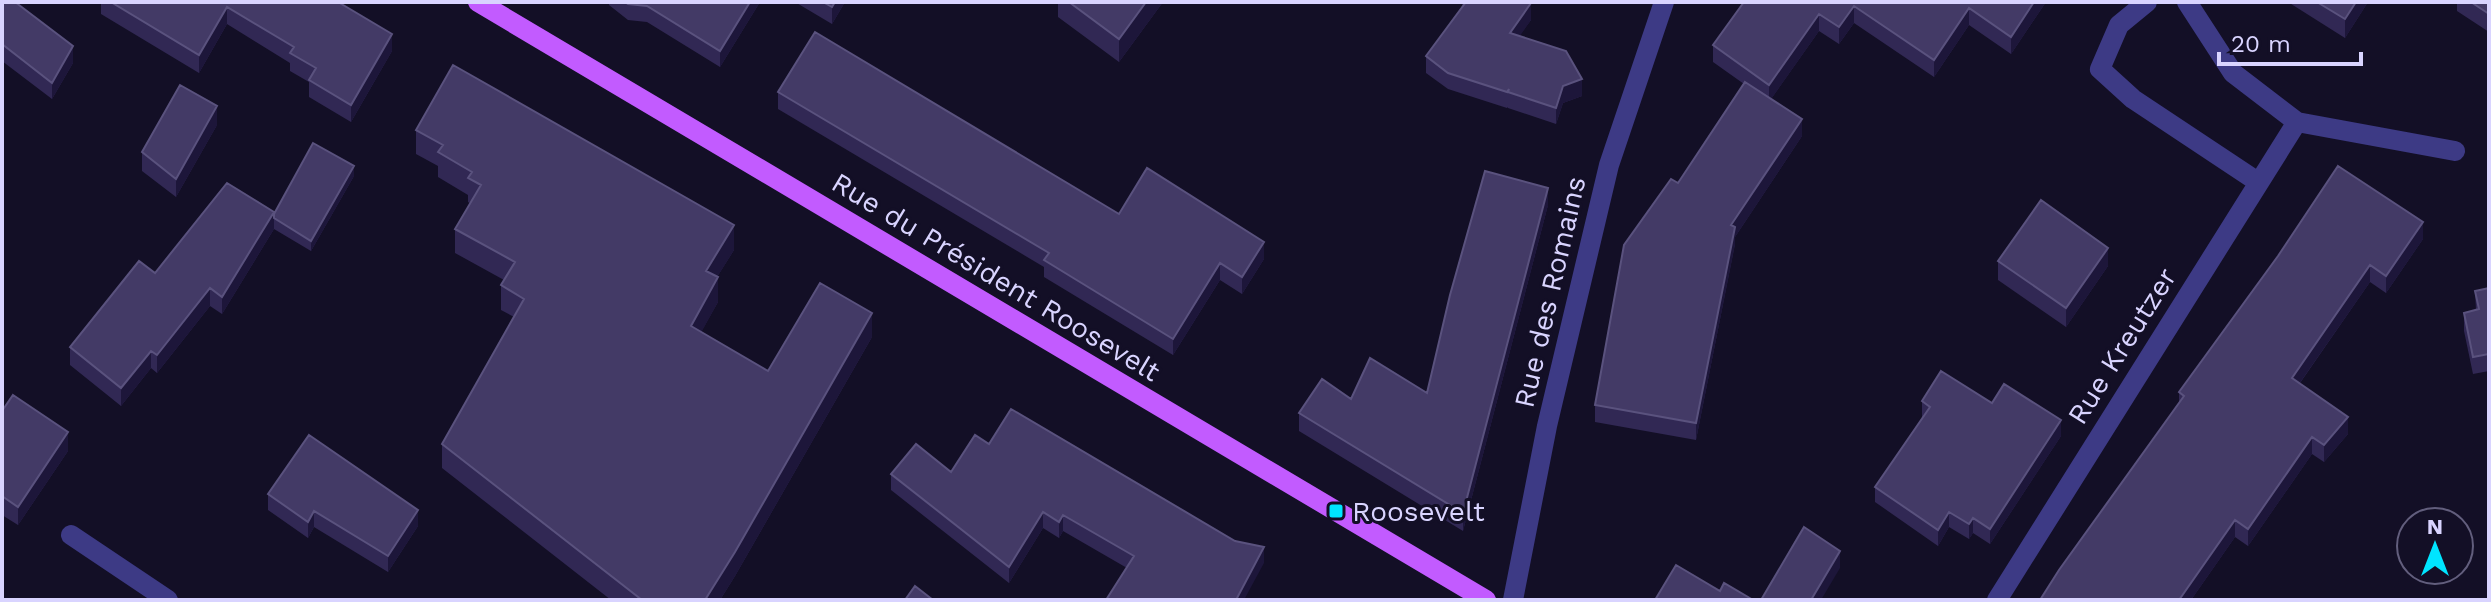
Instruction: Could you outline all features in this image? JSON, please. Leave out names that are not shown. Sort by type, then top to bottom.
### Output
[{"type":"main road","name":"Rue du Président Roosevelt","points":[[478,2],[1486,600]]},
{"type":"street","name":"Rue des Romains","points":[[1513,600],[1547,426],[1609,165],[1664,2]]},
{"type":"street","points":[[2147,2],[2119,25],[2100,69],[2133,99],[2258,182]]},
{"type":"street","points":[[2187,2],[2233,73],[2297,122],[2455,151]]},
{"type":"street","name":"Rue Kreutzer","points":[[1997,600],[2297,122]]},
{"type":"street","points":[[71,535],[168,600]]},
{"type":"building","points":[[2,2],[15,2],[73,46],[52,83],[2,44]]},
{"type":"building","points":[[111,2],[338,2],[392,34],[351,105],[309,80],[316,68],[290,53],[294,47],[227,7],[199,55]]},
{"type":"building","points":[[625,2],[750,2],[720,51],[647,6]]},
{"type":"building","points":[[1069,2],[1146,2],[1119,39]]},
{"type":"building","points":[[1466,2],[1531,3],[1510,33],[1566,51],[1582,79],[1563,86],[1556,108],[1508,92],[1509,89],[1507,92],[1448,73],[1426,56]]},
{"type":"building","points":[[1744,2],[2034,2],[2011,37],[1969,8],[1934,60],[1854,6],[1839,27],[1819,14],[1769,85],[1713,45]]},
{"type":"building","points":[[2317,2],[2356,2],[2345,19]]},
{"type":"building","points":[[2471,2],[2489,2],[2489,14]]},
{"type":"building","points":[[815,32],[1119,214],[1147,168],[1264,242],[1242,277],[1220,263],[1173,339],[1044,260],[1049,253],[778,92]]},
{"type":"building","points":[[453,65],[734,225],[706,271],[718,277],[691,326],[768,371],[820,283],[872,313],[705,600],[642,600],[442,444],[524,299],[501,285],[515,262],[455,229],[481,185],[468,178],[472,172],[438,152],[443,145],[416,130]]},
{"type":"building","points":[[1745,82],[1802,119],[1731,225],[1735,227],[1696,423],[1595,405],[1624,245],[1671,179],[1678,183]]},
{"type":"building","points":[[180,85],[217,106],[176,179],[142,152]]},
{"type":"building","points":[[313,143],[354,166],[311,241],[274,218],[274,214]]},
{"type":"building","points":[[2338,166],[2423,222],[2386,276],[2370,265],[2292,378],[2348,417],[2324,445],[2312,437],[2248,529],[2235,520],[2179,600],[2040,600],[2184,396],[2179,392],[2278,256]]},
{"type":"building","points":[[1485,171],[1548,188],[1463,513],[1299,413],[1322,379],[1351,399],[1370,358],[1427,393],[1450,295]]},
{"type":"building","points":[[227,183],[274,212],[222,297],[210,288],[157,355],[151,351],[121,388],[70,347],[139,261],[155,273]]},
{"type":"building","points":[[2041,200],[2108,248],[2066,308],[1998,261]]},
{"type":"building","points":[[2489,288],[2489,354],[2473,357],[2464,313],[2479,309],[2475,291]]},
{"type":"building","points":[[1941,371],[1992,403],[2004,384],[2061,420],[1990,529],[1973,518],[1969,524],[1949,512],[1938,530],[1875,487],[1930,407],[1922,401]]},
{"type":"building","points":[[13,395],[68,432],[18,507],[2,496],[2,411]]},
{"type":"building","points":[[1011,409],[1235,541],[1264,547],[1236,600],[1106,600],[1134,556],[1063,515],[1059,522],[1043,512],[1009,567],[891,474],[916,444],[951,472],[975,435],[989,444]]},
{"type":"building","points":[[309,435],[418,510],[388,556],[314,511],[308,522],[268,494]]},
{"type":"building","points":[[1804,527],[1840,551],[1811,600],[1761,600]]},
{"type":"building","points":[[1676,565],[1720,591],[1724,583],[1753,600],[1655,600]]},
{"type":"building","points":[[915,586],[933,600],[905,600]]},
{"type":"place","name":"Roosevelt","points":[[1336,511]]}]
